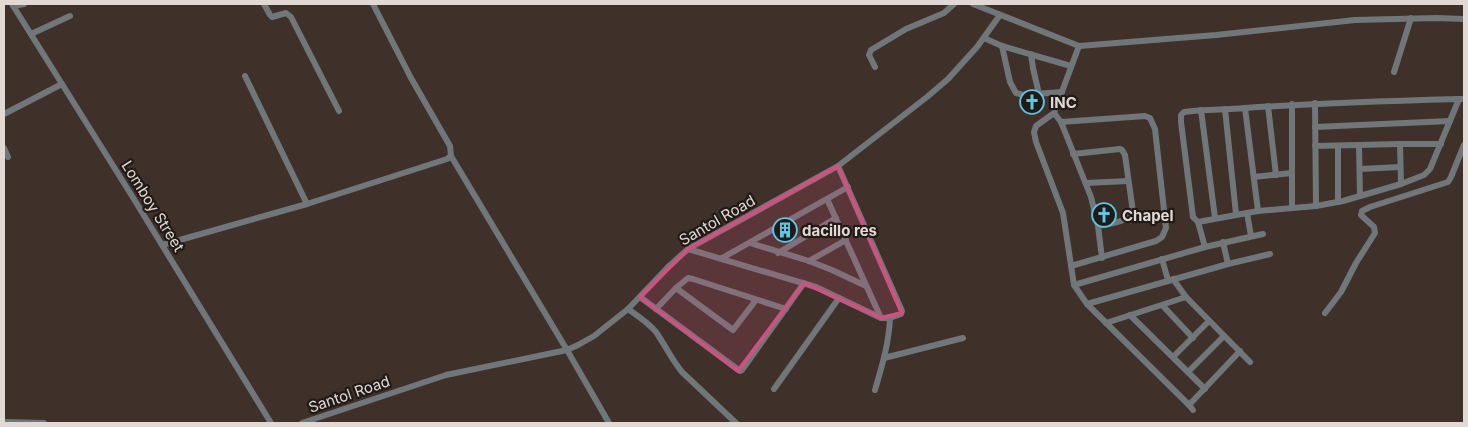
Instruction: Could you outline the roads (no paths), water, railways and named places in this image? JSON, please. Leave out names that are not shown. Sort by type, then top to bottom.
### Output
[{"type":"street","points":[[13,5],[24,4]]},
{"type":"street","points":[[264,4],[272,17],[286,13],[291,17],[339,111]]},
{"type":"street","points":[[373,4],[411,78],[450,146],[451,156],[609,423]]},
{"type":"street","points":[[875,67],[869,55],[871,50],[906,29],[944,13],[954,4]]},
{"type":"street","points":[[974,4],[1079,46],[1216,35],[1355,20],[1464,19]]},
{"type":"street","name":"Lomboy Street","points":[[13,5],[271,423]]},
{"type":"street","name":"Santol Road","points":[[302,423],[446,375],[567,350],[594,336],[628,309],[688,249],[838,166],[927,97],[948,79],[977,47],[1000,15]]},
{"type":"street","points":[[31,34],[70,16]]},
{"type":"street","points":[[1394,72],[1411,18]]},
{"type":"street","points":[[984,38],[1002,46],[1071,66]]},
{"type":"street","points":[[1002,46],[1010,82],[1015,92],[1019,95],[1062,92]]},
{"type":"street","points":[[1079,46],[1054,113],[1038,124],[1034,132],[1063,213],[1074,285],[1087,304],[1191,408],[1205,389],[1240,351]]},
{"type":"street","points":[[1031,54],[1039,94]]},
{"type":"street","points":[[245,76],[307,204]]},
{"type":"street","points":[[4,114],[62,84]]},
{"type":"street","points":[[1198,222],[1236,214],[1338,202],[1401,184],[1428,172],[1461,99],[1292,104],[1184,112],[1181,122],[1192,214],[1198,222],[1205,247]]},
{"type":"street","points":[[1315,103],[1316,206]]},
{"type":"street","points":[[1292,104],[1292,208]]},
{"type":"street","points":[[1268,106],[1276,175]]},
{"type":"street","points":[[1245,108],[1258,211]]},
{"type":"street","points":[[1225,109],[1236,214]]},
{"type":"street","points":[[1201,110],[1215,218]]},
{"type":"street","points":[[1054,113],[1061,122],[1094,207],[1102,258]]},
{"type":"street","points":[[1061,122],[1145,116],[1150,118],[1153,122],[1166,228],[1164,234],[1156,241],[1071,266]]},
{"type":"street","points":[[1315,127],[1450,121]]},
{"type":"street","points":[[1400,144],[1401,184]]},
{"type":"street","points":[[1315,146],[1441,144]]},
{"type":"street","points":[[1359,145],[1360,196]]},
{"type":"street","points":[[1325,313],[1340,292],[1375,233],[1374,227],[1362,215],[1362,211],[1448,182],[1464,145]]},
{"type":"street","points":[[1338,146],[1338,202]]},
{"type":"street","points":[[4,148],[8,158]]},
{"type":"street","points":[[1073,154],[1122,150],[1125,155],[1132,214],[1124,219],[1098,226]]},
{"type":"street","points":[[162,245],[307,204],[447,159],[451,156]]},
{"type":"street","points":[[688,249],[822,289],[881,318],[890,318],[901,314],[902,311],[838,166]]},
{"type":"street","points":[[1360,169],[1400,167]]},
{"type":"street","points":[[1254,177],[1292,173]]},
{"type":"street","points":[[1086,183],[1128,180]]},
{"type":"street","points":[[722,258],[848,187]]},
{"type":"street","points":[[827,199],[881,318]]},
{"type":"street","points":[[1246,213],[1251,236]]},
{"type":"street","points":[[778,253],[836,218]]},
{"type":"street","points":[[1074,285],[1223,242],[1263,234]]},
{"type":"street","points":[[809,261],[846,240]]},
{"type":"street","points":[[1223,242],[1228,264]]},
{"type":"street","points":[[750,243],[809,261],[866,286]]},
{"type":"street","points":[[1087,304],[1270,254]]},
{"type":"street","points":[[1162,259],[1170,280],[1250,362]]},
{"type":"street","points":[[656,309],[688,278],[693,278],[786,309]]},
{"type":"street","points":[[640,297],[740,371],[804,283]]},
{"type":"street","points":[[676,288],[733,330],[756,300]]},
{"type":"street","points":[[1106,323],[1186,297]]},
{"type":"street","points":[[774,389],[840,298]]},
{"type":"street","points":[[1163,306],[1193,338]]},
{"type":"street","points":[[628,309],[650,326],[682,372],[736,423]]},
{"type":"street","points":[[1130,315],[1205,389]]},
{"type":"street","points":[[875,390],[884,358],[890,318]]},
{"type":"street","points":[[1173,357],[1209,322]]},
{"type":"street","points":[[1188,372],[1224,336]]},
{"type":"street","points":[[884,358],[963,338]]},
{"type":"street","points":[[6,422],[44,423]]},
{"type":"place","name":"INC","points":[[1032,102]]},
{"type":"place","name":"Chapel","points":[[1104,215]]},
{"type":"place","name":"dacillo res","points":[[785,230]]}]
